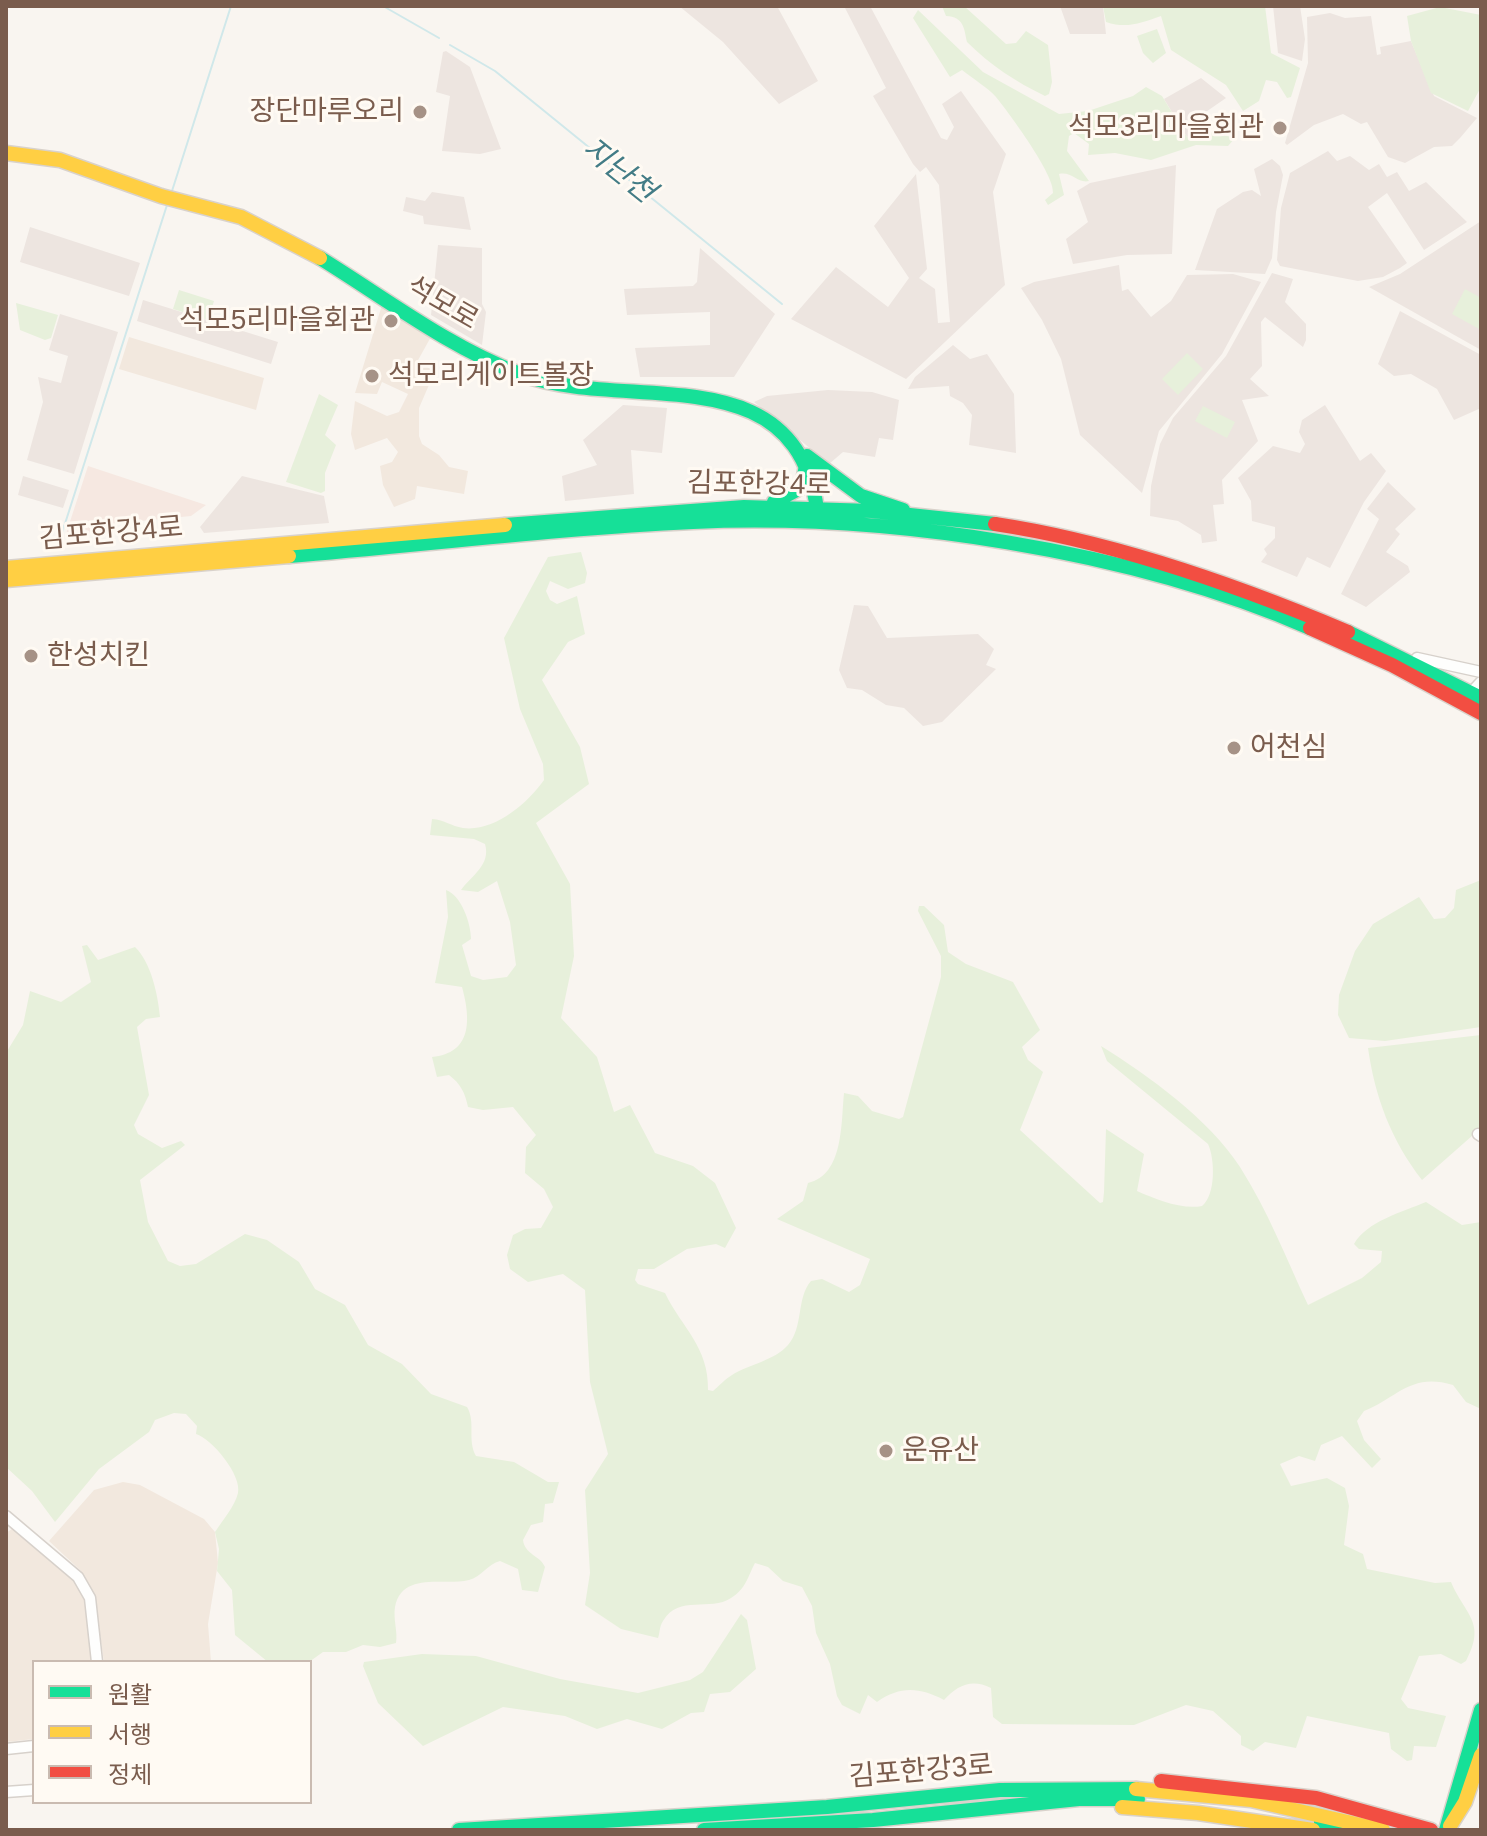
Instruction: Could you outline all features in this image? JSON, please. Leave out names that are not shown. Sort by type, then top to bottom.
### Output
[{"type":"street","name":"석모로","points":[[6,153],[69,162],[148,192],[269,228],[441,333],[516,372],[589,389],[723,400],[752,412],[792,444],[806,461],[815,482],[817,509]]},
{"type":"street","points":[[792,444],[861,496],[926,518]]},
{"type":"street","points":[[759,507],[787,498],[802,487],[806,461]]},
{"type":"street","name":"김포한강4로","points":[[6,568],[654,511],[759,507],[926,518],[1024,529],[1100,547],[1275,602],[1402,654],[1474,693],[1481,713]]},
{"type":"street","name":"김포한강4로","points":[[6,580],[621,527],[785,520],[883,527],[1031,545],[1178,585],[1366,651],[1474,693]]},
{"type":"street","points":[[1402,654],[1481,672]]},
{"type":"street","points":[[6,1516],[78,1577],[90,1598],[97,1660]]},
{"type":"street","points":[[1447,1830],[1481,1710]]},
{"type":"street","points":[[6,1749],[32,1746]]},
{"type":"street","points":[[1447,1830],[1465,1802],[1481,1755]]},
{"type":"street","name":"김포한강3로","points":[[459,1830],[828,1807],[1027,1789],[1144,1789],[1210,1795],[1317,1811],[1389,1826],[1431,1830]]},
{"type":"street","points":[[6,1792],[32,1790]]},
{"type":"street","name":"김포한강3로","points":[[704,1830],[873,1820],[1079,1799],[1158,1799],[1266,1812],[1349,1830]]},
{"type":"street","points":[[1034,1804],[1165,1809],[1313,1830]]},
{"type":"shaded area","points":[[679,6],[777,6],[818,81],[779,104],[723,42]]},
{"type":"shaded area","points":[[844,6],[870,6],[941,138],[947,140],[954,127],[942,104],[961,91],[1006,154],[993,192],[1005,285],[906,379],[791,319],[836,267],[888,307],[909,278],[874,226],[916,174],[927,269],[919,278],[935,289],[938,323],[950,322],[939,185],[926,167],[920,172],[913,164],[873,96],[886,88]]},
{"type":"shaded area","points":[[1060,6],[1103,6],[1106,34],[1070,34]]},
{"type":"shaded area","points":[[1273,6],[1300,6],[1305,39],[1302,61],[1278,53]]},
{"type":"shaded area","points":[[1330,13],[1345,18],[1371,16],[1377,55],[1381,54],[1380,47],[1411,41],[1434,96],[1477,118],[1452,146],[1434,147],[1405,163],[1388,157],[1367,122],[1361,124],[1343,114],[1314,125],[1287,145],[1285,143],[1308,63],[1307,17]]},
{"type":"shaded area","points":[[443,52],[470,67],[501,149],[480,154],[442,151],[450,96],[436,92]]},
{"type":"shaded area","points":[[1201,78],[1226,98],[1200,116],[1212,127],[1208,131],[1187,137],[1164,99]]},
{"type":"shaded area","points":[[1328,151],[1337,161],[1350,156],[1369,170],[1379,164],[1387,177],[1397,172],[1409,191],[1426,182],[1467,222],[1424,250],[1387,193],[1368,207],[1407,263],[1400,268],[1383,277],[1358,281],[1280,266],[1277,260],[1281,208],[1290,173]]},
{"type":"shaded area","points":[[1272,159],[1280,166],[1283,175],[1272,258],[1265,274],[1195,270],[1217,209],[1243,192],[1252,190],[1261,196],[1254,169]]},
{"type":"shaded area","points":[[1176,165],[1172,254],[1127,255],[1073,264],[1066,239],[1088,222],[1077,191],[1090,183]]},
{"type":"shaded area","points":[[432,192],[464,197],[471,230],[424,224],[423,216],[403,211],[406,197],[425,201]]},
{"type":"shaded area","points":[[1481,221],[1481,350],[1369,287],[1400,274]]},
{"type":"shaded area","points":[[30,227],[140,263],[129,296],[20,262]]},
{"type":"shaded area","points":[[438,245],[482,248],[482,304],[486,312],[482,345],[431,315]]},
{"type":"shaded area","points":[[700,248],[775,314],[734,377],[640,377],[635,348],[710,345],[710,312],[627,315],[624,289],[693,286],[697,282]]},
{"type":"shaded area","points":[[1119,265],[1122,291],[1128,289],[1151,317],[1171,301],[1187,275],[1233,274],[1261,282],[1222,354],[1159,431],[1142,493],[1080,435],[1061,359],[1042,320],[1021,288],[1034,282]]},
{"type":"shaded area","points":[[1272,273],[1293,279],[1285,302],[1306,324],[1306,340],[1303,347],[1265,317],[1261,322],[1262,366],[1250,379],[1269,396],[1242,400],[1258,441],[1222,480],[1224,504],[1213,505],[1217,541],[1202,543],[1201,535],[1178,521],[1150,516],[1151,486],[1160,444],[1173,418],[1226,356]]},
{"type":"shaded area","points":[[143,300],[278,342],[271,364],[137,321]]},
{"type":"shaded area","points":[[382,305],[432,335],[417,362],[435,371],[419,408],[419,436],[422,444],[439,455],[449,467],[468,471],[464,494],[417,486],[415,499],[394,507],[383,485],[380,466],[392,462],[398,452],[387,438],[355,450],[351,434],[355,401],[387,416],[399,412],[408,394],[382,382],[377,394],[355,393]]},
{"type":"shaded area","points":[[1400,311],[1481,355],[1481,408],[1454,420],[1437,389],[1411,374],[1394,376],[1378,364]]},
{"type":"shaded area","points":[[60,314],[118,332],[74,474],[27,460],[43,402],[38,377],[61,383],[68,356],[49,350]]},
{"type":"shaded area","points":[[129,337],[264,378],[256,410],[119,369]]},
{"type":"shaded area","points":[[953,345],[970,359],[987,354],[1014,394],[1016,453],[969,445],[972,415],[963,403],[950,396],[949,386],[908,389],[915,377]]},
{"type":"shaded area","points":[[828,390],[872,392],[899,400],[893,440],[879,438],[875,457],[843,452],[829,464],[754,402],[767,396]]},
{"type":"shaded area","points":[[623,405],[667,408],[662,453],[631,450],[634,494],[565,501],[562,476],[597,465],[583,440]]},
{"type":"shaded area","points":[[1325,405],[1360,461],[1371,453],[1386,471],[1364,502],[1330,568],[1307,557],[1297,577],[1261,562],[1267,554],[1264,549],[1275,538],[1275,527],[1252,521],[1251,501],[1238,478],[1273,446],[1300,453],[1305,444],[1299,432],[1302,420]]},
{"type":"shaded area","points":[[88,466],[206,505],[191,516],[111,524],[95,532],[66,534]]},
{"type":"shaded area","points":[[23,476],[69,490],[63,508],[18,495]]},
{"type":"shaded area","points":[[242,476],[324,496],[329,523],[204,533],[200,527]]},
{"type":"shaded area","points":[[1388,482],[1416,509],[1395,529],[1400,534],[1386,552],[1408,566],[1410,572],[1366,607],[1341,594],[1379,519],[1367,509]]},
{"type":"shaded area","points":[[854,605],[868,606],[887,638],[978,634],[994,649],[986,665],[996,669],[942,722],[923,726],[904,708],[886,705],[862,690],[847,688],[839,670]]},
{"type":"shaded area","points":[[123,1482],[140,1485],[204,1519],[215,1532],[218,1563],[208,1624],[211,1660],[104,1660],[94,1595],[81,1571],[49,1541],[94,1490]]},
{"type":"shaded area","points":[[15,1527],[78,1585],[88,1608],[93,1660],[32,1660],[32,1739],[6,1742],[6,1533]]},
{"type":"green space","points":[[942,6],[964,6],[1006,44],[1016,43],[1026,31],[1048,45],[1052,82],[1049,94],[1045,96],[1024,85],[985,58],[967,42],[960,21],[946,16]]},
{"type":"green space","points":[[1103,6],[1265,6],[1271,53],[1300,68],[1291,97],[1287,98],[1277,82],[1266,80],[1259,101],[1243,111],[1226,85],[1171,50],[1161,16],[1134,24],[1114,24],[1106,22]]},
{"type":"green space","points":[[1440,7],[1481,15],[1481,87],[1468,111],[1431,93],[1411,41],[1407,16]]},
{"type":"green space","points":[[918,10],[983,72],[1059,114],[1088,111],[1133,96],[1146,87],[1162,96],[1187,137],[1204,130],[1235,138],[1228,146],[1196,145],[1151,160],[1115,153],[1088,155],[1089,144],[1074,133],[1069,136],[1067,151],[1089,181],[1059,174],[1064,195],[1048,205],[1045,200],[1053,193],[1052,184],[1030,144],[988,90],[962,70],[950,77],[913,18]]},
{"type":"green space","points":[[1157,29],[1166,53],[1153,63],[1143,53],[1137,36]]},
{"type":"green space","points":[[1465,289],[1481,298],[1481,330],[1452,314]]},
{"type":"green space","points":[[179,290],[214,301],[208,320],[173,309]]},
{"type":"green space","points":[[16,303],[58,315],[51,338],[45,340],[20,330]]},
{"type":"green space","points":[[1187,353],[1203,369],[1178,395],[1162,379]]},
{"type":"green space","points":[[319,394],[338,405],[325,435],[336,445],[325,473],[325,491],[321,493],[286,482]]},
{"type":"green space","points":[[1203,406],[1235,422],[1227,438],[1195,421]]},
{"type":"green space","points":[[581,552],[587,573],[585,583],[568,589],[550,581],[546,591],[550,600],[557,604],[577,596],[585,634],[568,642],[542,680],[580,747],[589,784],[536,823],[570,884],[574,956],[561,1018],[597,1057],[614,1112],[630,1105],[655,1153],[693,1166],[715,1183],[736,1228],[725,1248],[716,1244],[687,1249],[654,1269],[638,1269],[635,1280],[638,1284],[665,1293],[699,1350],[708,1390],[713,1391],[732,1375],[776,1355],[788,1345],[796,1330],[803,1296],[811,1281],[822,1279],[849,1292],[860,1285],[870,1259],[777,1219],[803,1201],[808,1183],[820,1178],[834,1159],[841,1132],[844,1093],[858,1096],[872,1111],[899,1119],[903,1117],[941,977],[941,956],[918,911],[919,906],[924,906],[944,925],[948,952],[966,964],[1013,982],[1040,1030],[1022,1047],[1028,1060],[1043,1072],[1020,1130],[1100,1203],[1103,1202],[1104,1192],[1106,1129],[1144,1154],[1137,1191],[1177,1205],[1202,1206],[1210,1194],[1213,1176],[1208,1144],[1107,1061],[1101,1046],[1177,1100],[1227,1149],[1259,1201],[1308,1305],[1362,1278],[1381,1262],[1382,1251],[1359,1249],[1354,1244],[1368,1229],[1386,1218],[1426,1202],[1462,1225],[1481,1222],[1481,1409],[1466,1402],[1453,1385],[1438,1382],[1415,1384],[1364,1411],[1357,1421],[1364,1440],[1381,1459],[1372,1468],[1342,1436],[1321,1445],[1315,1461],[1299,1456],[1280,1464],[1291,1486],[1327,1478],[1345,1488],[1349,1506],[1344,1545],[1363,1554],[1367,1569],[1435,1583],[1451,1582],[1472,1619],[1474,1637],[1466,1661],[1461,1664],[1441,1654],[1419,1656],[1401,1699],[1408,1708],[1446,1716],[1436,1747],[1414,1746],[1412,1760],[1407,1761],[1391,1749],[1389,1733],[1307,1716],[1296,1748],[1265,1742],[1253,1751],[1241,1745],[1241,1736],[1213,1711],[1186,1705],[1134,1725],[1002,1724],[993,1717],[991,1688],[977,1684],[959,1687],[944,1700],[910,1690],[894,1693],[877,1702],[868,1695],[860,1714],[842,1705],[837,1696],[830,1664],[816,1633],[812,1606],[802,1587],[783,1581],[768,1567],[755,1563],[740,1591],[731,1598],[714,1604],[677,1608],[663,1621],[658,1638],[621,1629],[585,1605],[590,1573],[585,1490],[608,1454],[590,1382],[585,1290],[563,1274],[528,1282],[510,1269],[507,1255],[513,1235],[525,1229],[541,1228],[553,1207],[544,1189],[525,1173],[526,1147],[536,1135],[513,1107],[483,1110],[468,1107],[462,1089],[453,1078],[449,1075],[437,1077],[432,1057],[455,1049],[461,1042],[467,1023],[462,987],[435,983],[448,917],[446,890],[461,903],[467,918],[471,939],[462,945],[471,976],[483,980],[507,977],[516,965],[510,922],[497,881],[478,892],[461,890],[483,864],[485,844],[474,839],[430,835],[432,819],[463,828],[486,826],[498,821],[519,807],[544,780],[543,764],[520,709],[504,638],[548,557]]},
{"type":"green space","points":[[1481,880],[1481,1027],[1385,1041],[1349,1038],[1338,1015],[1339,995],[1355,951],[1373,924],[1419,897],[1434,919],[1445,918],[1454,908],[1456,890]]},
{"type":"green space","points":[[87,945],[98,960],[135,947],[145,961],[155,989],[160,1017],[146,1019],[137,1027],[149,1095],[134,1125],[138,1134],[162,1148],[181,1141],[185,1145],[140,1180],[148,1222],[168,1261],[180,1266],[196,1264],[245,1234],[267,1240],[299,1262],[315,1289],[345,1305],[368,1345],[402,1364],[431,1394],[467,1407],[476,1456],[514,1462],[548,1482],[559,1482],[553,1503],[545,1504],[543,1522],[531,1525],[523,1540],[527,1549],[545,1567],[538,1592],[522,1590],[518,1569],[500,1561],[469,1580],[425,1582],[406,1588],[395,1607],[396,1643],[380,1647],[363,1645],[346,1652],[323,1652],[312,1660],[266,1660],[235,1635],[232,1590],[217,1571],[219,1549],[215,1532],[236,1498],[238,1486],[231,1468],[210,1443],[196,1434],[197,1426],[186,1414],[174,1413],[155,1420],[149,1432],[99,1469],[55,1522],[32,1491],[6,1467],[6,1053],[23,1025],[30,991],[61,1002],[91,982],[82,946]]},
{"type":"green space","points":[[1481,1035],[1481,1128],[1422,1180],[1401,1149],[1386,1117],[1368,1048]]},
{"type":"green space","points":[[741,1614],[747,1620],[756,1669],[730,1692],[710,1694],[704,1712],[691,1713],[662,1729],[627,1719],[597,1729],[565,1716],[503,1707],[423,1746],[378,1703],[363,1666],[364,1662],[422,1654],[476,1656],[560,1679],[638,1693],[690,1680],[703,1672]]},
{"type":"waterway","points":[[172,191],[231,6]]},
{"type":"waterway","name":"지난천","points":[[383,6],[439,38]]},
{"type":"waterway","name":"지난천","points":[[450,45],[495,71],[782,304]]},
{"type":"waterway","points":[[62,533],[167,205]]},
{"type":"traffic: fast","points":[[320,258],[442,336],[520,374],[562,385],[700,398],[741,408],[776,427],[802,460],[817,509]]},
{"type":"traffic: fast","points":[[807,456],[861,496],[903,510]]},
{"type":"traffic: fast","points":[[774,502],[802,487],[806,465]]},
{"type":"traffic: fast","points":[[505,525],[744,507],[872,511],[995,524]]},
{"type":"traffic: fast","points":[[289,556],[542,532],[693,522],[846,524],[1008,542],[1088,558],[1166,577],[1310,628]]},
{"type":"traffic: fast","points":[[1348,632],[1481,698]]},
{"type":"traffic: fast","points":[[1446,1830],[1481,1710]]},
{"type":"traffic: fast","points":[[459,1830],[827,1807],[1000,1790],[1136,1789]]},
{"type":"traffic: fast","points":[[704,1830],[873,1820],[1079,1799],[1138,1799]]},
{"type":"traffic: fast","points":[[1321,1822],[1349,1830]]},
{"type":"traffic: slow","points":[[6,153],[60,160],[161,196],[241,217],[320,258]]},
{"type":"traffic: slow","points":[[6,568],[505,525]]},
{"type":"traffic: slow","points":[[6,580],[289,556]]},
{"type":"traffic: slow","points":[[1450,1826],[1465,1802],[1481,1755]]},
{"type":"traffic: slow","points":[[1136,1789],[1251,1800],[1383,1830]]},
{"type":"traffic: slow","points":[[1122,1807],[1198,1813],[1313,1830]]},
{"type":"traffic: jam","points":[[995,524],[1085,542],[1175,567],[1348,632]]},
{"type":"traffic: jam","points":[[1310,628],[1392,665],[1481,713]]},
{"type":"traffic: jam","points":[[1161,1781],[1316,1798],[1431,1830]]},
{"type":"place","name":"장단마루오리","points":[[420,112]]},
{"type":"place","name":"석모3리마을회관","points":[[1280,128]]},
{"type":"place","name":"석모5리마을회관","points":[[391,321]]},
{"type":"place","name":"석모리게이트볼장","points":[[372,376]]},
{"type":"place","name":"한성치킨","points":[[31,656]]},
{"type":"place","name":"어천심","points":[[1234,748]]},
{"type":"place","name":"운유산","points":[[886,1451]]}]
